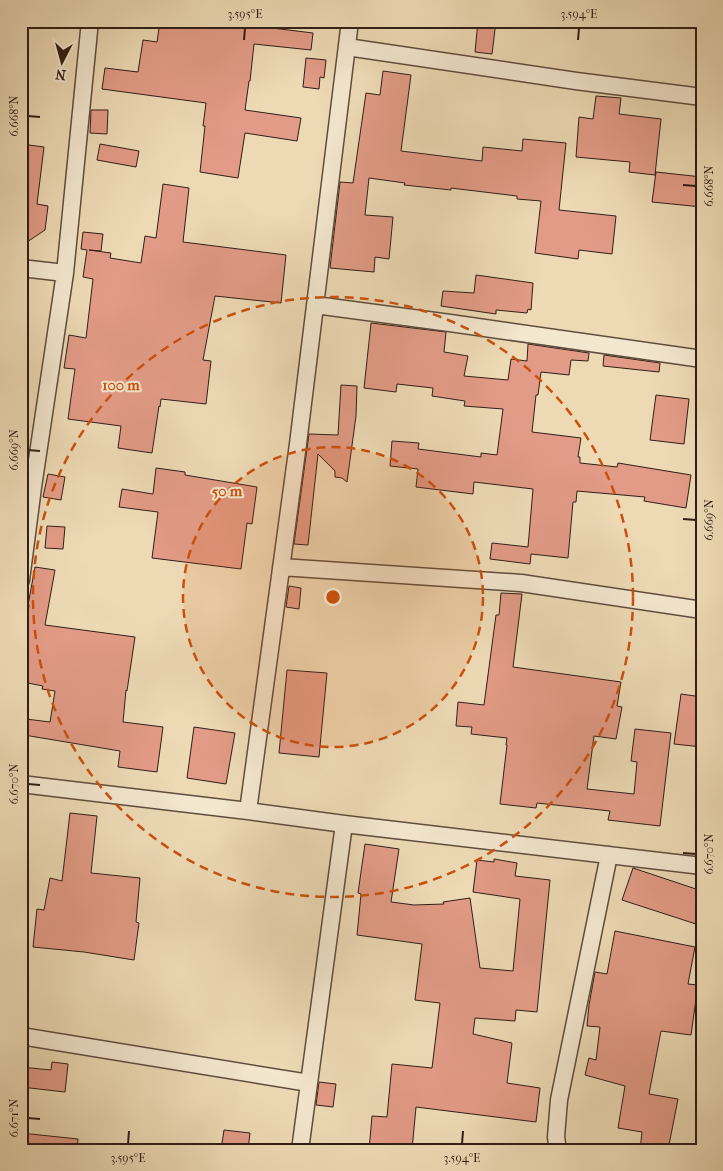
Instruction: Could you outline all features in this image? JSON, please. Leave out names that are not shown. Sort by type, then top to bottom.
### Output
[{"type":"street","points":[[21,580],[25,519],[65,274],[90,21]]},
{"type":"street","points":[[248,811],[298,444],[350,21]]},
{"type":"street","points":[[347,46],[576,81],[702,97]]},
{"type":"street","points":[[21,268],[65,274]]},
{"type":"street","points":[[315,305],[450,322],[702,359]]},
{"type":"street","points":[[281,567],[521,583],[702,610]]},
{"type":"street","points":[[21,784],[702,866]]},
{"type":"street","points":[[300,1150],[344,824]]},
{"type":"street","points":[[558,1150],[556,1137],[559,1100],[609,855]]},
{"type":"street","points":[[21,1036],[309,1083]]},
{"type":"building","points":[[160,21],[264,21],[264,27],[313,33],[311,50],[254,44],[245,110],[301,118],[297,141],[245,133],[238,178],[200,172],[206,103],[102,89],[105,68],[138,72],[143,40],[157,42]]},
{"type":"building","points":[[478,21],[496,21],[492,54],[475,52]]},
{"type":"building","points":[[306,58],[326,60],[324,78],[320,77],[319,89],[303,87]]},
{"type":"building","points":[[383,71],[411,75],[401,151],[482,161],[483,147],[522,151],[523,139],[566,143],[559,210],[616,216],[612,254],[579,250],[578,259],[535,253],[541,201],[517,199],[517,196],[451,188],[451,190],[404,185],[405,183],[369,178],[365,215],[393,217],[389,259],[375,257],[374,272],[330,268],[340,182],[353,183],[366,93],[380,95]]},
{"type":"building","points":[[596,96],[621,98],[619,114],[661,119],[655,175],[629,172],[630,162],[576,157],[579,117],[593,119]]},
{"type":"building","points":[[91,110],[108,110],[107,134],[90,133]]},
{"type":"building","points":[[21,144],[44,147],[37,204],[48,206],[45,230],[21,246]]},
{"type":"building","points":[[100,144],[139,151],[136,167],[97,160]]},
{"type":"building","points":[[656,172],[702,177],[702,207],[652,202]]},
{"type":"building","points":[[163,184],[189,188],[183,242],[286,255],[281,303],[215,296],[203,360],[211,361],[206,404],[161,399],[152,453],[118,448],[121,426],[68,419],[75,369],[64,368],[69,335],[86,338],[93,279],[83,277],[87,250],[81,249],[83,232],[103,234],[101,251],[89,250],[111,253],[110,258],[141,263],[145,236],[156,238]]},
{"type":"building","points":[[476,275],[533,283],[531,310],[528,309],[527,313],[496,310],[496,314],[441,306],[443,291],[474,293]]},
{"type":"building","points":[[371,323],[446,332],[444,352],[468,356],[464,376],[508,380],[511,359],[527,361],[528,344],[589,353],[588,361],[571,360],[569,375],[541,372],[538,395],[536,395],[532,432],[581,438],[578,457],[580,457],[580,463],[617,467],[618,463],[691,475],[686,508],[644,501],[645,497],[577,491],[576,502],[573,502],[568,558],[531,554],[530,564],[490,559],[492,543],[528,547],[533,489],[474,482],[473,494],[416,487],[418,469],[390,466],[392,441],[419,443],[418,449],[481,457],[481,453],[497,455],[503,409],[464,406],[465,401],[432,396],[433,388],[397,384],[396,392],[364,388]]},
{"type":"building","points":[[604,355],[660,363],[659,372],[603,366]]},
{"type":"building","points":[[341,385],[357,386],[356,416],[347,482],[342,478],[335,477],[335,471],[318,454],[308,545],[294,544],[309,434],[338,435]]},
{"type":"building","points":[[656,395],[689,399],[684,444],[650,440]]},
{"type":"building","points":[[156,468],[185,472],[185,475],[257,487],[252,524],[247,523],[241,569],[152,558],[158,512],[119,507],[122,489],[153,494]]},
{"type":"building","points":[[48,474],[65,477],[61,500],[43,497]]},
{"type":"building","points":[[47,526],[65,527],[63,549],[45,548]]},
{"type":"building","points":[[35,567],[55,570],[45,625],[135,637],[126,690],[123,722],[163,727],[157,772],[118,767],[120,751],[24,735],[26,719],[50,722],[55,691],[42,689],[43,686],[23,682],[28,650],[23,649]]},
{"type":"building","points":[[289,586],[301,588],[299,609],[286,607]]},
{"type":"building","points":[[501,593],[522,594],[513,667],[621,682],[617,706],[622,707],[616,739],[594,736],[587,789],[634,794],[637,762],[631,761],[635,729],[671,733],[660,826],[608,820],[610,811],[537,803],[536,808],[500,804],[507,738],[471,734],[472,727],[456,726],[458,702],[484,705],[496,615],[499,615]]},
{"type":"building","points":[[287,670],[327,673],[319,757],[279,753]]},
{"type":"building","points":[[681,694],[702,697],[702,747],[674,744]]},
{"type":"building","points":[[194,727],[235,733],[226,784],[187,778]]},
{"type":"building","points":[[70,813],[97,816],[91,873],[140,878],[136,922],[139,923],[134,960],[84,952],[33,947],[37,909],[44,910],[50,878],[62,881]]},
{"type":"building","points":[[365,844],[399,849],[391,902],[414,905],[444,904],[443,902],[470,898],[480,968],[513,971],[520,899],[473,892],[477,860],[494,862],[494,859],[517,863],[515,876],[550,880],[537,1012],[516,1010],[515,1021],[475,1018],[473,1034],[512,1043],[507,1083],[540,1088],[536,1122],[416,1107],[412,1150],[369,1150],[372,1116],[387,1117],[392,1064],[432,1068],[440,1003],[415,1000],[422,944],[357,935],[361,894],[358,893]]},
{"type":"building","points":[[633,868],[702,891],[702,916],[699,925],[622,900]]},
{"type":"building","points":[[615,931],[695,947],[688,984],[698,985],[691,1035],[661,1031],[649,1094],[678,1099],[668,1150],[640,1150],[642,1132],[618,1128],[625,1086],[585,1075],[589,1058],[596,1060],[600,1027],[587,1026],[595,972],[607,974]]},
{"type":"building","points":[[52,1062],[68,1064],[65,1092],[21,1087],[21,1067],[51,1070]]},
{"type":"building","points":[[319,1082],[336,1084],[333,1107],[316,1105]]},
{"type":"building","points":[[224,1130],[250,1133],[248,1150],[221,1150]]},
{"type":"building","points":[[21,1133],[78,1139],[77,1150],[21,1150]]}]
